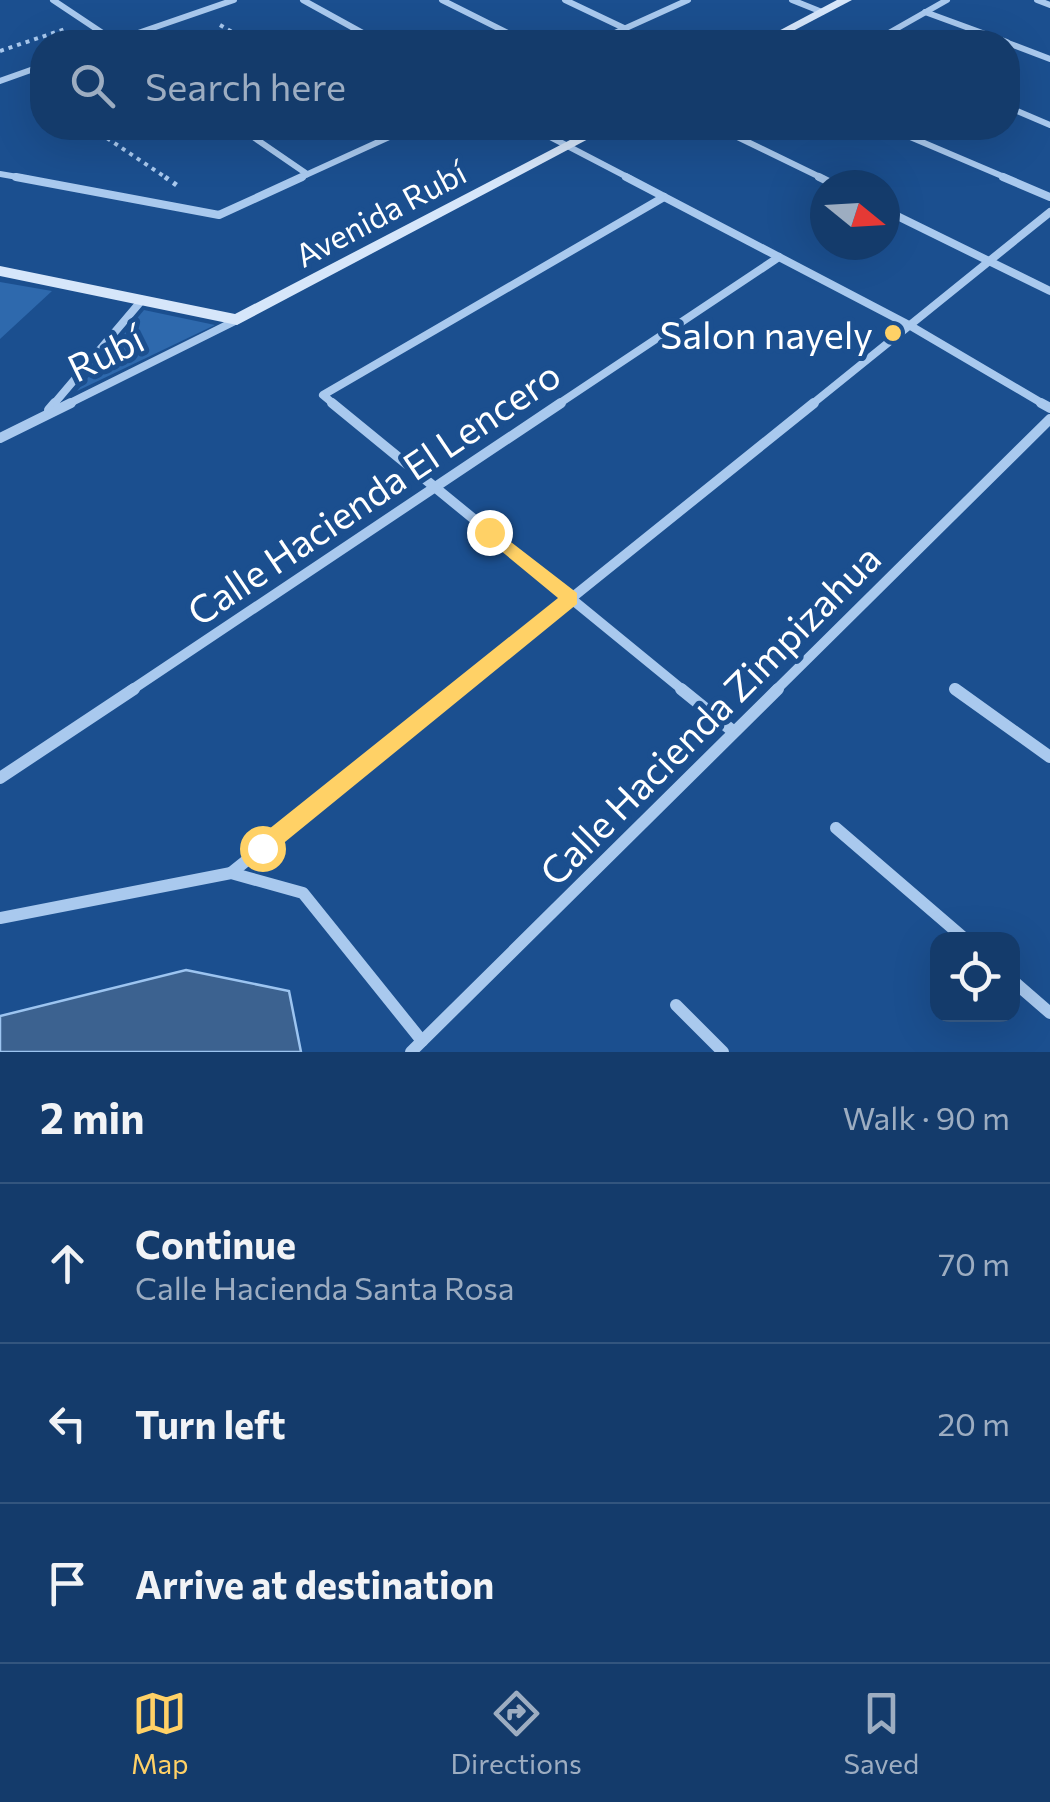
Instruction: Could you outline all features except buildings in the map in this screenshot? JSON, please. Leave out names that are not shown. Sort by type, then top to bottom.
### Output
[{"type":"street","points":[[52,0],[97,30]]},
{"type":"street","points":[[148,30],[234,0]]},
{"type":"street","points":[[303,0],[357,30]]},
{"type":"street","points":[[442,0],[502,30]]},
{"type":"street","points":[[566,0],[626,29],[688,0]]},
{"type":"street","points":[[792,0],[822,12]]},
{"type":"street","points":[[787,30],[846,0]]},
{"type":"street","points":[[894,30],[947,0]]},
{"type":"street","points":[[1037,0],[1050,5]]},
{"type":"street","points":[[925,12],[973,30]]},
{"type":"street","points":[[1020,48],[1050,59]]},
{"type":"street","points":[[0,81],[30,70]]},
{"type":"street","points":[[1020,112],[1050,125]]},
{"type":"street","points":[[258,140],[308,174]]},
{"type":"street","points":[[0,174],[219,215],[383,140]]},
{"type":"street","points":[[555,140],[910,326],[1050,408]]},
{"type":"street","name":"Avenida Rubí","points":[[237,320],[579,140]]},
{"type":"street","points":[[747,140],[810,172]]},
{"type":"street","points":[[916,140],[1050,197]]},
{"type":"street","points":[[664,196],[323,395],[734,732]]},
{"type":"street","points":[[231,873],[1050,212]]},
{"type":"street","points":[[900,217],[1050,291]]},
{"type":"street","name":"Calle Hacienda El Lencero","points":[[0,778],[779,257]]},
{"type":"street","points":[[0,270],[237,320]]},
{"type":"street","points":[[46,415],[142,300]]},
{"type":"street","name":"Rubí","points":[[0,438],[237,320]]},
{"type":"street","name":"Calle Hacienda Zimpizahua","points":[[410,1052],[1050,419]]},
{"type":"street","points":[[955,689],[1050,756]]},
{"type":"street","points":[[836,828],[956,932]]},
{"type":"street","points":[[0,918],[231,873],[304,892],[422,1041]]},
{"type":"street","points":[[1020,987],[1050,1012]]},
{"type":"street","points":[[676,1004],[724,1052]]},
{"type":"path","points":[[200,12],[229,30]]},
{"type":"path","points":[[62,30],[85,22]]},
{"type":"path","points":[[0,51],[30,41]]},
{"type":"path","points":[[110,140],[219,215]]},
{"type":"shaded area","points":[[0,282],[52,291],[0,339]]},
{"type":"shaded area","points":[[144,310],[215,325],[77,391]]},
{"type":"shaded area","points":[[186,970],[289,991],[301,1052],[0,1052],[0,1016]]},
{"type":"place","name":"Salon nayely","points":[[893,333]]},
{"type":"route","points":[[262,848],[571,598],[489,532]]}]
